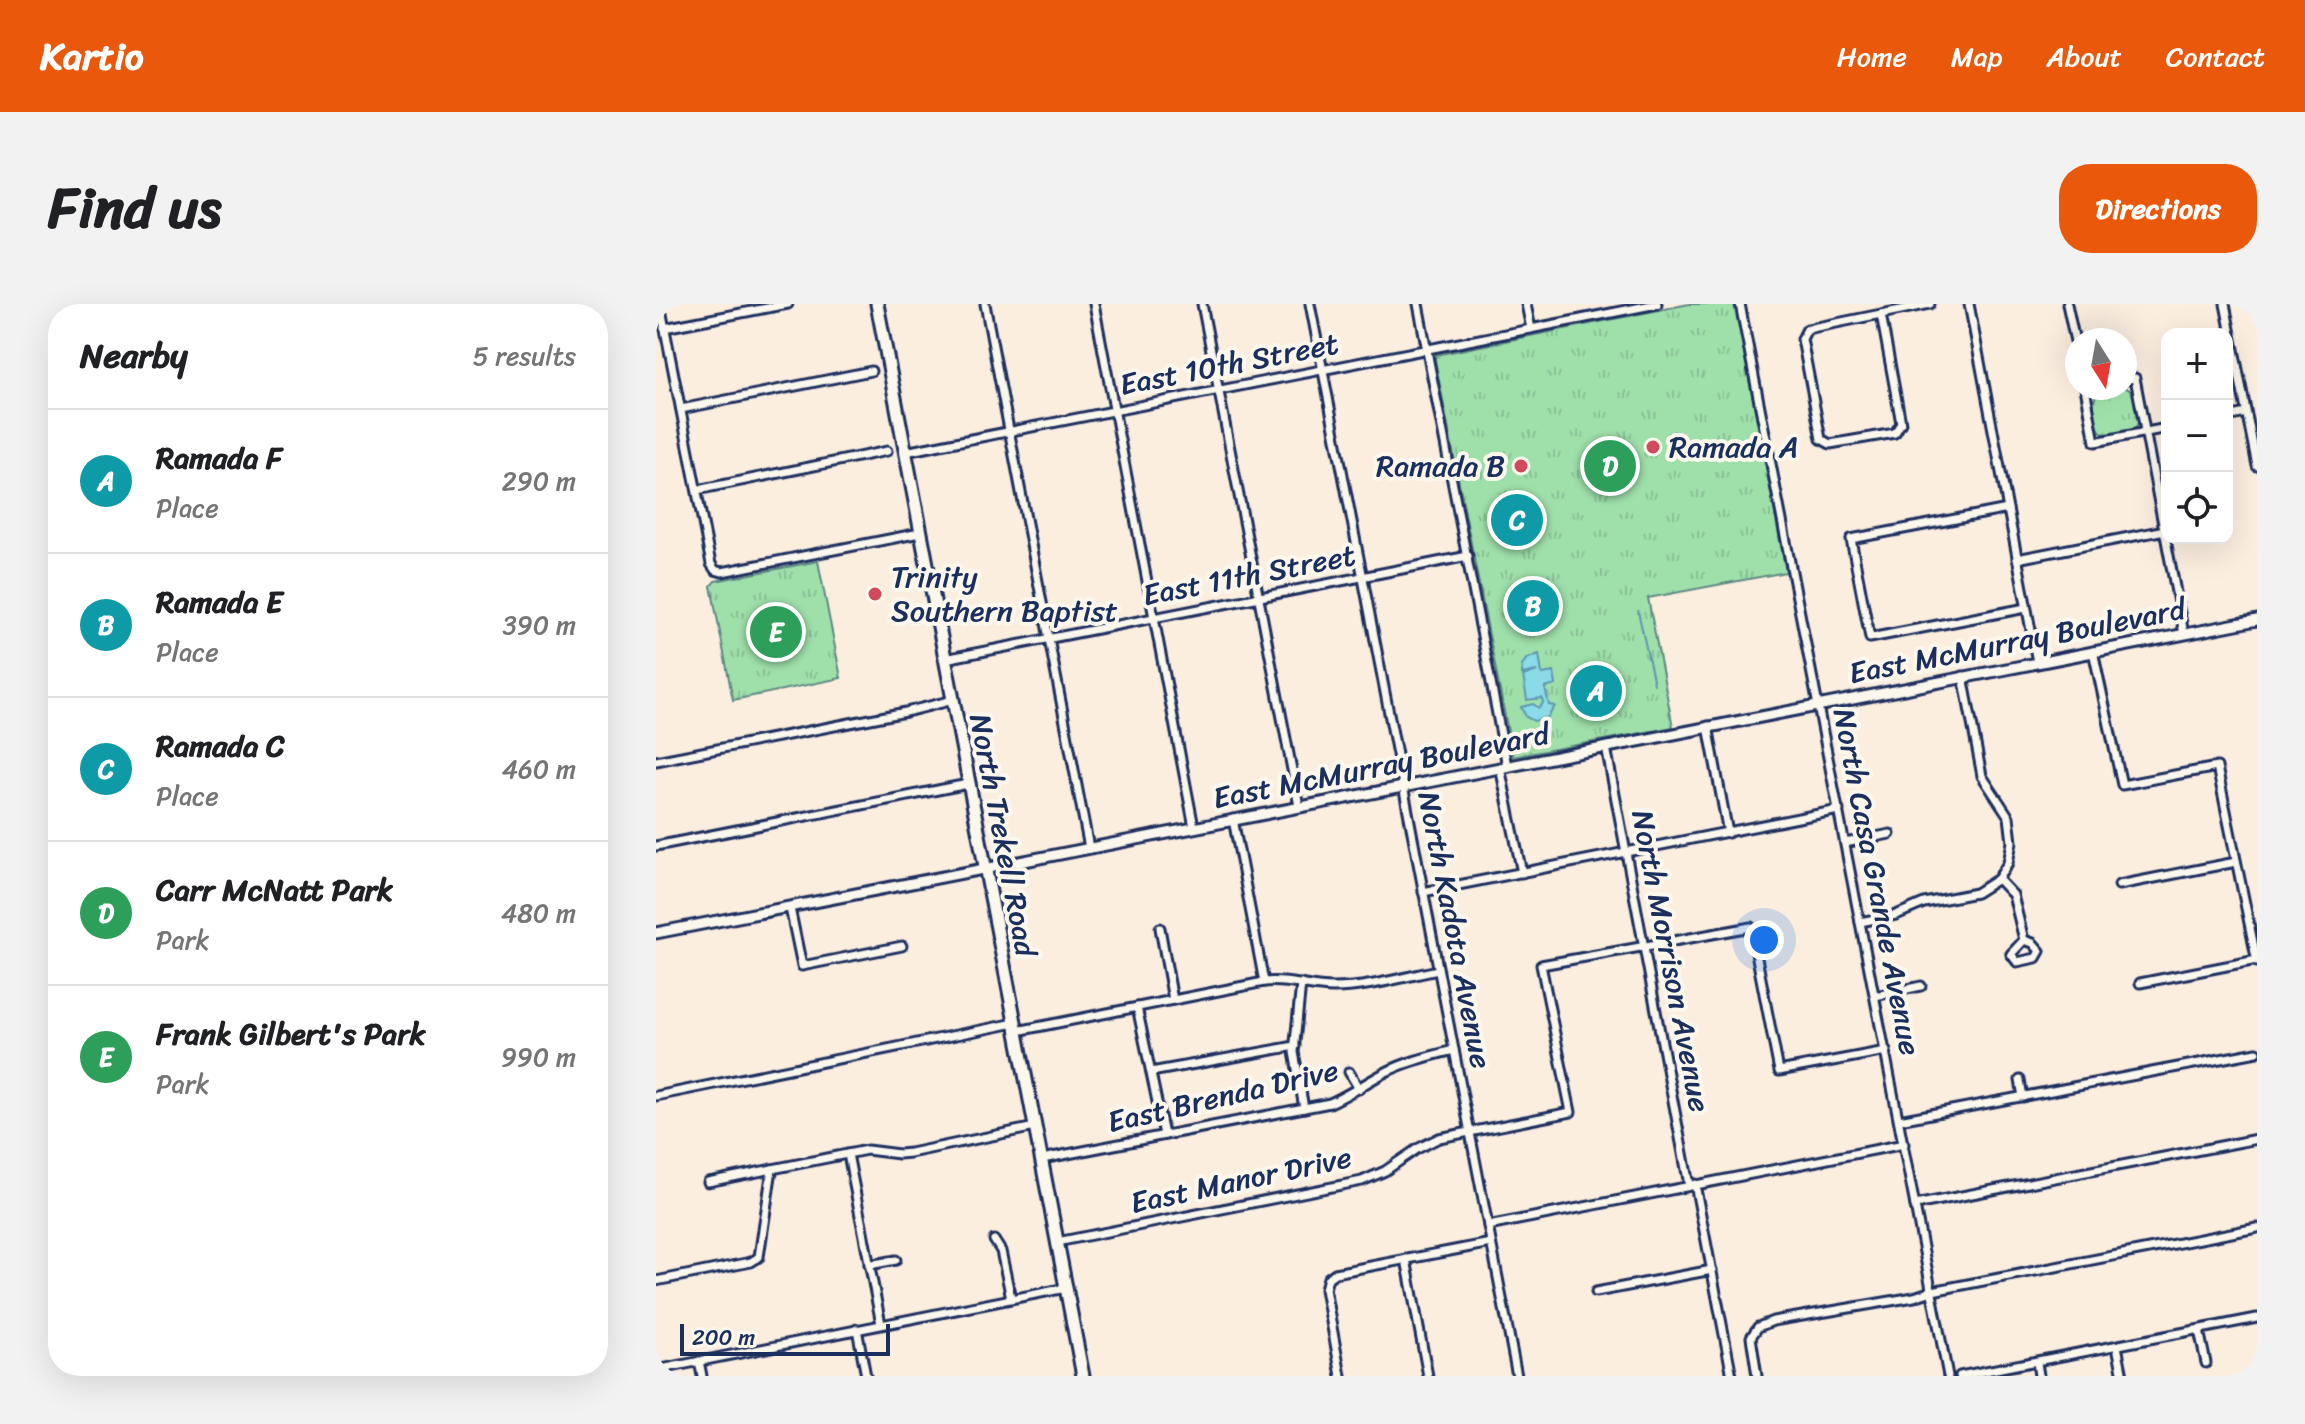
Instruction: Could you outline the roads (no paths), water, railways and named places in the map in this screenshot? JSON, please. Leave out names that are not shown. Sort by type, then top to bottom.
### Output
[{"type":"main road","name":"North Trekell Road","points":[[877,304],[1083,1376]]},
{"type":"street","points":[[660,304],[711,564],[715,570],[722,572],[920,533]]},
{"type":"street","points":[[664,328],[788,304]]},
{"type":"street","points":[[985,304],[1089,848]]},
{"type":"street","points":[[1094,304],[1194,827]]},
{"type":"street","points":[[1202,304],[1299,806]]},
{"type":"street","name":"North Kadota Avenue","points":[[1310,304],[1517,1376]]},
{"type":"street","points":[[1418,304],[1468,556],[1522,873]]},
{"type":"street","points":[[1526,304],[1531,329]]},
{"type":"street","name":"East 10th Street","points":[[905,452],[1657,304]]},
{"type":"street","name":"North Casa Grande Avenue","points":[[1740,304],[1948,1376]]},
{"type":"street","points":[[1881,314],[1901,423],[1899,429],[1895,433],[1830,444],[1821,439],[1802,339],[1807,329],[1930,304]]},
{"type":"street","points":[[1969,304],[2037,662]]},
{"type":"street","points":[[2067,304],[2072,328]]},
{"type":"street","points":[[2225,304],[2257,466]]},
{"type":"street","points":[[681,409],[871,371]]},
{"type":"street","points":[[2137,388],[2161,509]]},
{"type":"street","points":[[2087,400],[2095,442],[2161,429]]},
{"type":"street","points":[[2233,416],[2246,413]]},
{"type":"street","points":[[697,490],[887,451]]},
{"type":"street","points":[[2008,509],[1851,539],[1870,638],[2026,608]]},
{"type":"street","points":[[2017,559],[2161,531]]},
{"type":"street","points":[[2168,544],[2184,634]]},
{"type":"street","name":"East 11th Street","points":[[945,659],[1468,556]]},
{"type":"street","name":"East McMurray Boulevard","points":[[656,933],[2257,620]]},
{"type":"street","points":[[2093,651],[2122,785],[2217,767],[2257,961],[2140,983]]},
{"type":"street","points":[[1860,922],[1896,915],[1924,903],[1976,893],[1998,879],[2008,863],[2012,842],[2009,817],[1982,776],[1963,676]]},
{"type":"street","points":[[656,761],[953,700]]},
{"type":"street","points":[[1708,726],[1728,833]]},
{"type":"street","name":"North Morrison Avenue","points":[[1606,747],[1732,1376]]},
{"type":"street","points":[[656,846],[968,784]]},
{"type":"street","points":[[1423,892],[1839,810]]},
{"type":"street","points":[[1233,819],[1264,982]]},
{"type":"street","points":[[1845,843],[1890,834]]},
{"type":"street","points":[[2119,885],[2236,862]]},
{"type":"street","points":[[1998,879],[2013,895],[2024,940]]},
{"type":"street","points":[[790,908],[802,966],[902,946]]},
{"type":"street","name":"East Manor Drive","points":[[1057,1242],[1362,1181],[1385,1171],[1439,1138],[1571,1112],[1541,965],[1751,927],[1779,1071],[1886,1051]]},
{"type":"street","points":[[1160,928],[1173,1000]]},
{"type":"street","points":[[656,1096],[1264,982],[1279,980],[1345,988],[1438,970]]},
{"type":"street","points":[[1301,984],[1294,1052],[1304,1108]]},
{"type":"street","points":[[1875,996],[1921,986]]},
{"type":"street","points":[[1137,1007],[1164,1135]]},
{"type":"street","points":[[1151,1072],[1295,1046]]},
{"type":"street","name":"East Brenda Drive","points":[[1042,1159],[1330,1103],[1386,1072],[1417,1059],[1454,1050]]},
{"type":"street","points":[[1899,1120],[2257,1052]]},
{"type":"street","points":[[1349,1072],[1359,1089]]},
{"type":"street","points":[[2020,1080],[2023,1097]]},
{"type":"street","points":[[708,1182],[867,1150],[910,1153],[1035,1127]]},
{"type":"street","points":[[1915,1205],[2257,1139]]},
{"type":"street","points":[[1488,1226],[1904,1144]]},
{"type":"street","points":[[848,1154],[881,1324]]},
{"type":"street","points":[[656,1281],[751,1262],[759,1257],[772,1169]]},
{"type":"street","points":[[1757,1376],[1751,1337],[1758,1327],[1773,1321],[1914,1297],[2257,1228]]},
{"type":"street","points":[[994,1240],[1001,1251],[1011,1298]]},
{"type":"street","points":[[1341,1376],[1325,1289],[1328,1278],[1335,1273],[1491,1243]]},
{"type":"street","points":[[1406,1259],[1428,1376]]},
{"type":"street","points":[[869,1265],[896,1260]]},
{"type":"street","points":[[1596,1292],[1712,1270]]},
{"type":"street","points":[[656,1370],[1066,1288]]},
{"type":"street","points":[[1960,1376],[2257,1318]]},
{"type":"street","points":[[857,1329],[866,1376]]},
{"type":"street","points":[[2199,1330],[2206,1363]]},
{"type":"street","points":[[2117,1346],[2123,1376]]},
{"type":"street","points":[[699,1361],[702,1376]]},
{"type":"street","points":[[2037,1362],[2039,1376]]},
{"type":"water","points":[[1539,654],[1542,674],[1554,672],[1556,685],[1545,688],[1549,705],[1555,706],[1548,717],[1534,721],[1526,717],[1521,707],[1533,704],[1539,708],[1543,703],[1542,698],[1527,700],[1523,676],[1537,671],[1522,674],[1522,666],[1526,659]]},
{"type":"waterway","points":[[1638,611],[1654,684]]},
{"type":"place","name":"Ramada A","points":[[1653,447]]},
{"type":"place","name":"Ramada B","points":[[1521,466]]},
{"type":"place","name":"Carr McNatt Park","points":[[1610,466]]},
{"type":"place","name":"Ramada C","points":[[1517,520]]},
{"type":"place","name":"Trinity Southern Baptist","points":[[875,594]]},
{"type":"place","name":"Ramada E","points":[[1533,606]]},
{"type":"place","name":"Frank Gilbert's Park","points":[[776,632]]},
{"type":"place","name":"Ramada F","points":[[1596,691]]}]
